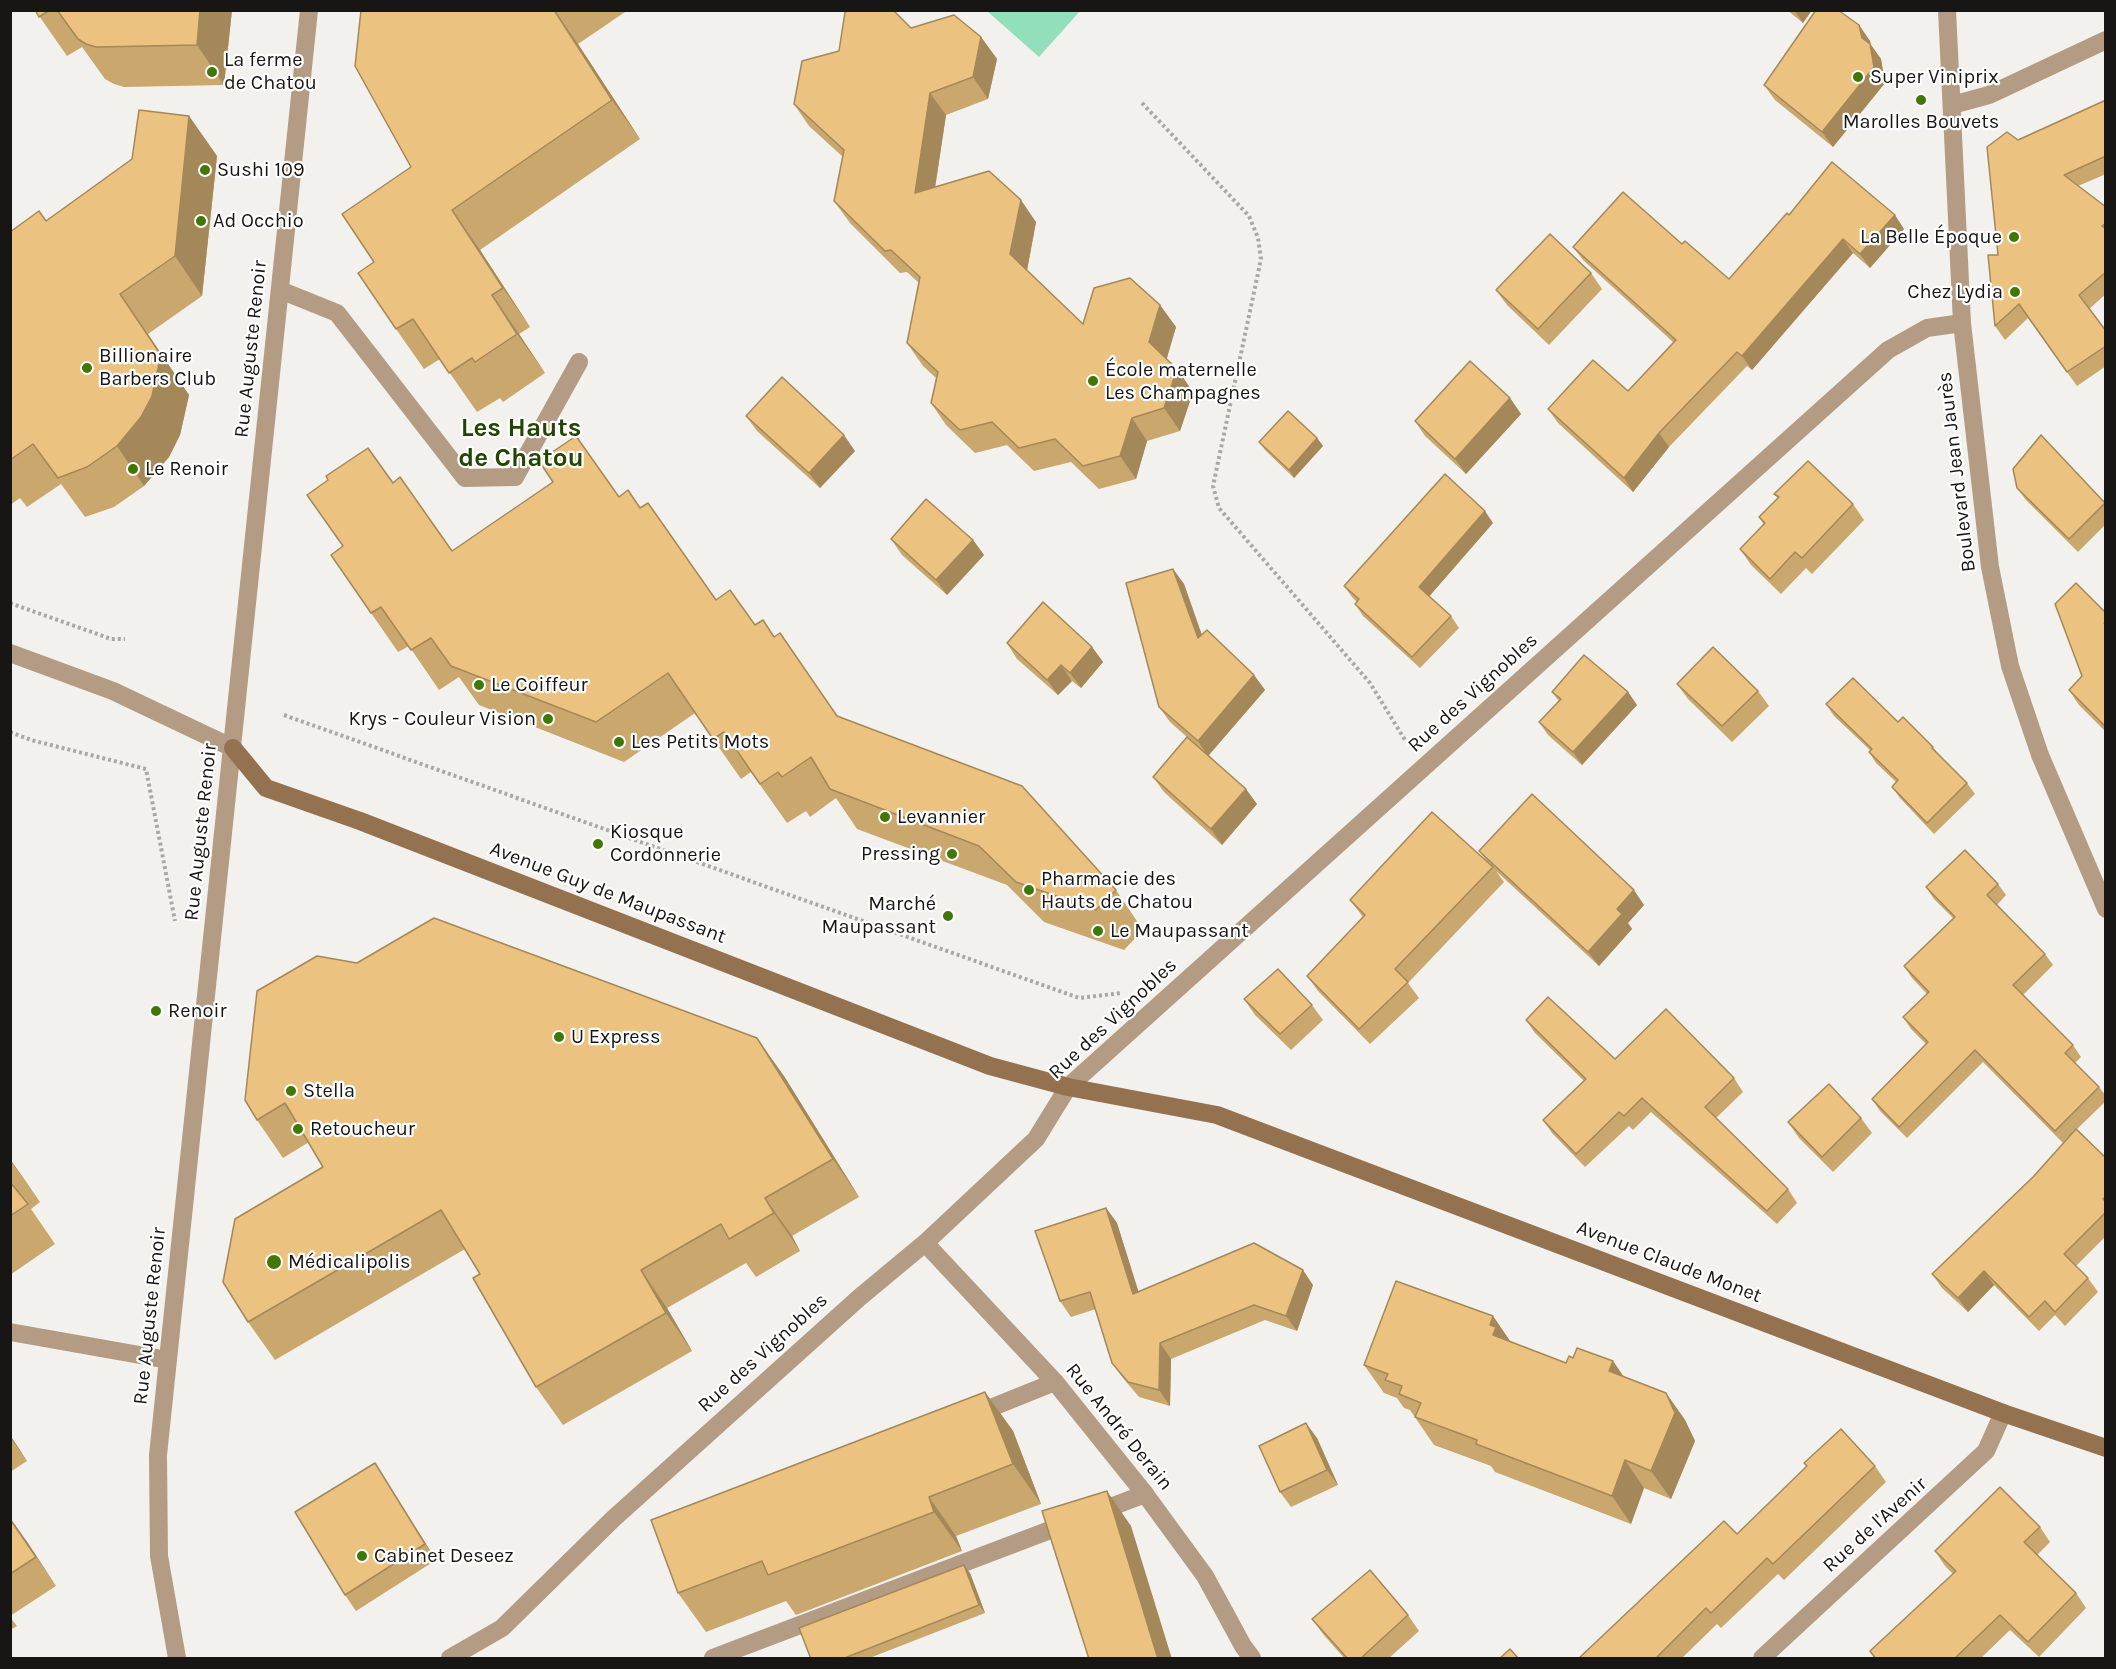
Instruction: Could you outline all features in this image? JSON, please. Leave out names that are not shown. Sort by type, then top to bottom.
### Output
[{"type":"street","name":"Rue Auguste Renoir","points":[[177,1659],[159,1556],[158,1455],[309,10]]},
{"type":"street","name":"Boulevard Jean Jaurès","points":[[1947,10],[1962,323],[1990,567],[2010,666],[2040,755],[2106,909]]},
{"type":"street","points":[[1952,105],[1989,95],[2106,40]]},
{"type":"street","points":[[280,290],[338,313],[465,478],[515,477],[579,362]]},
{"type":"street","name":"Rue des Vignobles","points":[[450,1659],[502,1628],[622,1511],[860,1297],[925,1243],[1036,1139],[1068,1087],[1888,350],[1926,328],[1962,323]]},
{"type":"street","name":"Avenue Guy de Maupassant","points":[[10,653],[113,690],[233,748],[266,788],[360,821],[990,1066],[1068,1087],[1217,1115]]},
{"type":"street","name":"Avenue Claude Monet","points":[[1217,1115],[2003,1413],[2106,1448]]},
{"type":"street","name":"Rue André Derain","points":[[925,1243],[1055,1382],[1145,1494],[1205,1576],[1247,1654]]},
{"type":"street","points":[[10,1332],[168,1360]]},
{"type":"street","points":[[957,1421],[1055,1382]]},
{"type":"street","name":"Rue de l'Avenir","points":[[1762,1659],[1986,1451],[2003,1413]]},
{"type":"street","points":[[713,1659],[1145,1494]]},
{"type":"path","points":[[1142,104],[1248,216],[1258,238],[1262,259],[1213,486],[1219,508],[1370,683],[1423,769]]},
{"type":"path","points":[[10,603],[111,639],[125,639]]},
{"type":"path","points":[[284,715],[1079,998],[1130,992]]},
{"type":"path","points":[[10,732],[31,740],[146,769],[175,921]]},
{"type":"green space","points":[[987,11],[1080,11],[1039,57]]},
{"type":"building","points":[[35,10],[50,10],[39,17]]},
{"type":"building","points":[[57,10],[200,10],[197,45],[96,47],[78,39]]},
{"type":"building","points":[[361,10],[554,10],[612,100],[452,210],[503,288],[492,295],[517,334],[475,362],[472,358],[449,373],[413,319],[396,329],[358,273],[374,262],[342,214],[411,167],[355,66]]},
{"type":"building","points":[[893,10],[911,28],[954,15],[981,37],[973,77],[930,93],[915,193],[989,171],[1021,200],[1010,254],[1083,324],[1094,288],[1130,278],[1160,305],[1149,342],[1177,369],[1164,408],[1132,418],[1120,456],[1083,466],[1055,439],[1019,448],[992,422],[960,430],[931,403],[938,372],[907,343],[920,277],[891,250],[885,251],[834,201],[844,150],[794,104],[802,61],[839,51],[845,12]]},
{"type":"building","points":[[1816,10],[1838,10],[1859,25],[1862,38],[1870,44],[1874,67],[1822,132],[1764,85]]},
{"type":"building","points":[[2106,100],[2106,156],[2064,175],[2106,207],[2106,223],[2102,226],[2106,229],[2106,272],[2079,295],[2106,331],[2106,346],[2067,372],[2019,304],[1995,326],[1988,255],[1998,255],[1987,147],[2007,132],[2018,140]]},
{"type":"building","points":[[139,110],[189,116],[175,256],[120,294],[161,355],[152,396],[141,417],[117,446],[87,467],[58,478],[33,444],[10,460],[10,232],[39,211],[46,221],[132,159]]},
{"type":"building","points":[[1832,162],[1895,215],[1860,254],[1843,239],[1742,356],[1737,352],[1659,433],[1624,478],[1548,409],[1593,360],[1628,391],[1676,340],[1573,247],[1623,192],[1682,244],[1685,241],[1729,279],[1787,213],[1789,215]]},
{"type":"building","points":[[1550,234],[1591,273],[1538,329],[1496,290]]},
{"type":"building","points":[[1470,361],[1510,398],[1455,459],[1415,421]]},
{"type":"building","points":[[782,377],[844,435],[809,473],[746,416]]},
{"type":"building","points":[[1288,411],[1317,438],[1289,470],[1259,442]]},
{"type":"building","points":[[2041,435],[2105,503],[2069,539],[2017,488],[2013,469]]},
{"type":"building","points":[[576,436],[619,497],[628,490],[640,508],[648,503],[716,600],[730,590],[755,625],[763,620],[774,637],[780,633],[837,716],[1022,786],[1116,890],[1096,910],[1016,882],[979,846],[830,789],[811,757],[782,777],[778,772],[760,784],[724,732],[713,739],[668,673],[596,722],[451,666],[431,638],[411,650],[381,607],[371,613],[331,555],[343,546],[307,495],[328,480],[326,476],[368,448],[393,483],[400,477],[452,551],[553,482],[539,461]]},
{"type":"building","points":[[1808,461],[1853,504],[1802,558],[1795,552],[1770,579],[1740,549],[1765,523],[1759,517],[1779,497],[1774,494]]},
{"type":"building","points":[[1445,474],[1485,511],[1419,587],[1451,616],[1412,657],[1355,604],[1359,599],[1344,586]]},
{"type":"building","points":[[926,499],[973,540],[936,580],[891,539]]},
{"type":"building","points":[[1173,569],[1198,638],[1207,630],[1254,675],[1198,741],[1159,707],[1126,583]]},
{"type":"building","points":[[2076,583],[2106,613],[2104,623],[2106,624],[2106,727],[2069,690],[2082,676],[2055,604]]},
{"type":"building","points":[[1043,602],[1092,647],[1070,673],[1061,665],[1047,680],[1007,643]]},
{"type":"building","points":[[1713,647],[1758,691],[1722,726],[1677,684]]},
{"type":"building","points":[[1584,655],[1628,692],[1573,752],[1539,722],[1561,699],[1552,692]]},
{"type":"building","points":[[1853,678],[1898,722],[1903,717],[1967,783],[1927,823],[1892,787],[1898,780],[1869,752],[1872,749],[1826,704]]},
{"type":"building","points":[[1187,737],[1246,789],[1211,829],[1153,777]]},
{"type":"building","points":[[1532,794],[1634,890],[1617,909],[1622,914],[1588,952],[1479,851]]},
{"type":"building","points":[[1432,812],[1493,867],[1395,969],[1408,982],[1359,1029],[1307,976],[1365,915],[1350,900]]},
{"type":"building","points":[[1965,850],[1998,884],[1987,895],[2045,954],[2013,985],[2073,1045],[2065,1053],[2099,1087],[2055,1131],[1975,1050],[1899,1127],[1872,1099],[1928,1042],[1903,1017],[1929,992],[1904,966],[1955,917],[1926,887]]},
{"type":"building","points":[[434,918],[757,1038],[833,1159],[765,1198],[774,1213],[729,1239],[721,1224],[641,1270],[666,1313],[536,1387],[473,1278],[480,1274],[441,1210],[248,1322],[223,1282],[235,1219],[323,1167],[285,1103],[257,1120],[245,1100],[257,991],[317,956],[357,963]]},
{"type":"building","points":[[1278,969],[1312,1005],[1280,1034],[1244,999]]},
{"type":"building","points":[[1548,997],[1615,1059],[1666,1009],[1734,1078],[1705,1107],[1788,1189],[1767,1211],[1642,1098],[1624,1116],[1619,1112],[1576,1154],[1543,1120],[1586,1079],[1526,1020]]},
{"type":"building","points":[[1829,1084],[1861,1118],[1822,1157],[1788,1122]]},
{"type":"building","points":[[2076,1129],[2106,1158],[2106,1196],[2103,1199],[2106,1202],[2106,1212],[2064,1254],[2088,1278],[2055,1312],[2045,1301],[2029,1317],[1984,1271],[1958,1298],[1932,1274],[2033,1177]]},
{"type":"building","points":[[10,1182],[28,1204],[10,1216]]},
{"type":"building","points":[[1106,1208],[1133,1294],[1254,1243],[1303,1270],[1286,1316],[1254,1305],[1160,1343],[1159,1390],[1128,1382],[1112,1363],[1090,1292],[1060,1301],[1035,1231]]},
{"type":"building","points":[[1396,1281],[1493,1316],[1490,1325],[1496,1327],[1493,1335],[1566,1363],[1569,1356],[1573,1358],[1577,1348],[1613,1361],[1609,1371],[1666,1393],[1675,1413],[1651,1471],[1625,1460],[1612,1496],[1476,1444],[1477,1440],[1415,1417],[1421,1403],[1399,1394],[1402,1386],[1385,1380],[1388,1374],[1364,1365]]},
{"type":"building","points":[[985,1392],[1013,1464],[929,1497],[934,1512],[768,1575],[762,1561],[678,1593],[651,1520]]},
{"type":"building","points":[[1306,1423],[1327,1470],[1280,1492],[1259,1446]]},
{"type":"building","points":[[1841,1429],[1875,1466],[1773,1564],[1767,1558],[1711,1613],[1706,1608],[1655,1659],[1578,1659],[1724,1521],[1737,1534],[1807,1466],[1804,1463]]},
{"type":"building","points":[[375,1463],[425,1544],[345,1595],[295,1512]]},
{"type":"building","points":[[2000,1487],[2040,1527],[2024,1542],[2076,1593],[2028,1642],[2000,1615],[1954,1659],[1876,1659],[1870,1651],[1956,1571],[1935,1551]]},
{"type":"building","points":[[1107,1491],[1158,1659],[1089,1659],[1042,1511]]},
{"type":"building","points":[[10,1519],[36,1557],[10,1574]]},
{"type":"building","points":[[964,1565],[979,1605],[842,1659],[811,1659],[799,1628]]},
{"type":"building","points":[[1370,1570],[1408,1615],[1360,1659],[1348,1659],[1312,1619]]},
{"type":"building","points":[[1510,1649],[1519,1659],[1499,1659]]},
{"type":"place","name":"La ferme de Chatou","points":[[212,72]]},
{"type":"place","name":"Super Viniprix","points":[[1858,77]]},
{"type":"place","name":"Marolles Bouvets","points":[[1921,100]]},
{"type":"place","name":"Sushi 109","points":[[205,170]]},
{"type":"place","name":"Ad Occhio","points":[[201,221]]},
{"type":"place","name":"La Belle Époque","points":[[2014,237]]},
{"type":"place","name":"Chez Lydia","points":[[2015,292]]},
{"type":"place","name":"Billionaire Barbers Club","points":[[87,368]]},
{"type":"place","name":"École maternelle Les Champagnes","points":[[1093,381]]},
{"type":"place","name":"Le Renoir","points":[[133,469]]},
{"type":"place","name":"Le Coiffeur","points":[[479,685]]},
{"type":"place","name":"Krys - Couleur Vision","points":[[548,719]]},
{"type":"place","name":"Les Petits Mots","points":[[619,742]]},
{"type":"place","name":"Levannier","points":[[885,817]]},
{"type":"place","name":"Kiosque Cordonnerie","points":[[598,844]]},
{"type":"place","name":"Pressing","points":[[952,854]]},
{"type":"place","name":"Pharmacie des Hauts de Chatou","points":[[1029,890]]},
{"type":"place","name":"Marché Maupassant","points":[[948,916]]},
{"type":"place","name":"Le Maupassant","points":[[1098,931]]},
{"type":"place","name":"Renoir","points":[[156,1011]]},
{"type":"place","name":"U Express","points":[[559,1037]]},
{"type":"place","name":"Stella","points":[[291,1091]]},
{"type":"place","name":"Retoucheur","points":[[298,1129]]},
{"type":"place","name":"Médicalipolis","points":[[274,1262]]},
{"type":"place","name":"Cabinet Deseez","points":[[362,1556]]},
{"type":"district","name":"Les Hauts de Chatou","points":[[521,444]]}]
